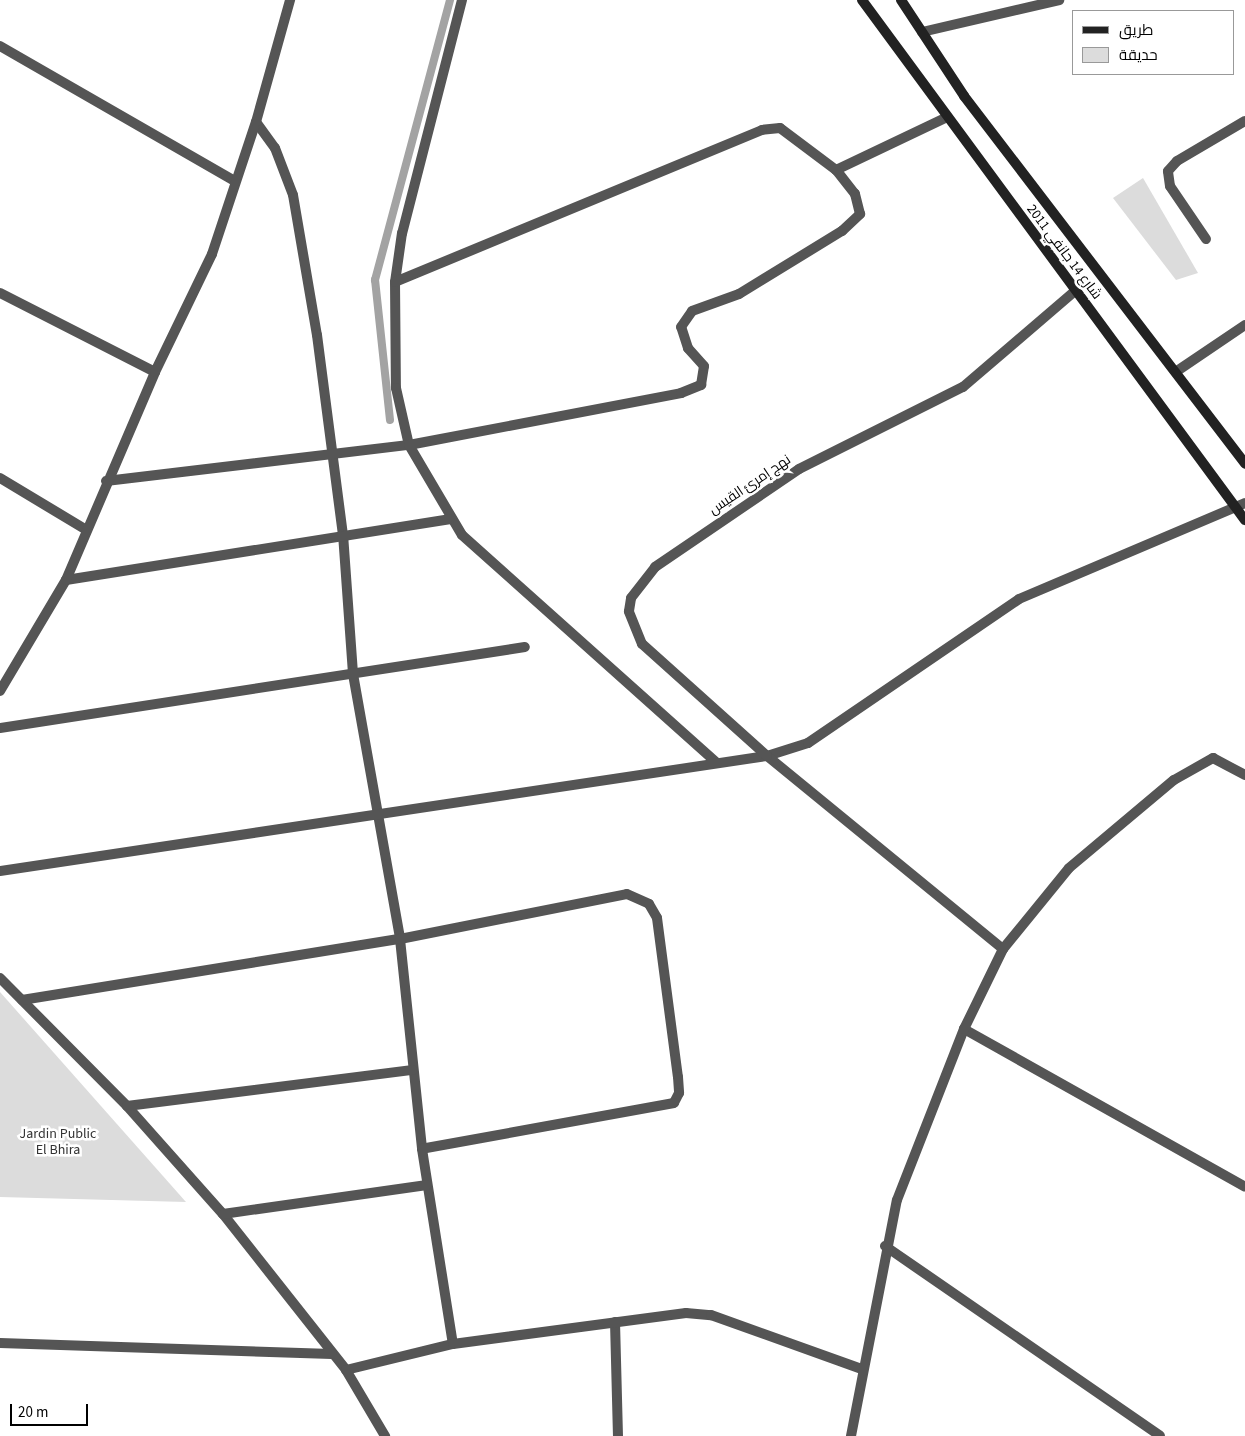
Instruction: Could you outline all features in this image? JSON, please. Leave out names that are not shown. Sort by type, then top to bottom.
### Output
[{"type":"main road","name":"شارع 14 جانفي 2011","points":[[862,0],[945,118],[1240,505],[1245,520]]},
{"type":"main road","name":"شارع 14 جانفي 2011","points":[[901,0],[964,96],[1177,371],[1245,464]]},
{"type":"street","points":[[0,691],[66,580],[85,529],[154,372],[212,254],[256,122],[290,0]]},
{"type":"street","points":[[462,0],[402,233],[395,282],[396,388],[410,445],[449,519],[717,763]]},
{"type":"street","points":[[922,32],[1059,0]]},
{"type":"street","points":[[0,46],[235,181]]},
{"type":"street","points":[[836,170],[945,118]]},
{"type":"street","points":[[1206,240],[1170,186],[1168,171],[1245,121]]},
{"type":"street","points":[[256,122],[283,164],[295,205],[343,534],[353,674],[380,811],[400,939],[422,1149],[453,1344]]},
{"type":"street","points":[[106,481],[410,445],[701,386],[704,366],[688,348],[681,327],[692,311],[739,294],[842,231],[860,214],[855,194],[836,170],[780,128],[762,130],[395,282]]},
{"type":"street","name":"نهج إمرئ القيس","points":[[1002,949],[767,756],[642,644],[631,626],[631,598],[655,567],[799,469],[963,387],[1076,290]]},
{"type":"street","points":[[0,293],[154,372]]},
{"type":"street","points":[[1177,371],[1245,325]]},
{"type":"street","points":[[0,478],[85,529]]},
{"type":"street","points":[[0,871],[380,811],[767,756],[808,743],[1019,599],[1240,505]]},
{"type":"street","points":[[66,580],[343,534],[449,519]]},
{"type":"street","points":[[0,728],[525,646]]},
{"type":"street","points":[[851,1436],[885,1246],[920,1134],[964,1029],[1002,949],[1069,868],[1174,780],[1212,758],[1245,775]]},
{"type":"street","points":[[22,1000],[400,939],[627,894],[641,899],[657,918],[678,1077],[679,1093],[674,1103],[662,1108],[422,1149]]},
{"type":"street","points":[[0,978],[127,1106],[222,1214],[346,1370],[385,1436]]},
{"type":"street","points":[[964,1029],[1245,1187]]},
{"type":"street","points":[[127,1106],[413,1070]]},
{"type":"street","points":[[222,1214],[427,1185]]},
{"type":"street","points":[[885,1246],[1160,1436]]},
{"type":"street","points":[[346,1370],[453,1344],[686,1313],[711,1315],[862,1369]]},
{"type":"street","points":[[615,1322],[618,1436]]},
{"type":"street","points":[[0,1343],[332,1354]]},
{"type":"green space","points":[[1143,178],[1198,273],[1176,280],[1113,198]]},
{"type":"green space","name":"Jardin Public El Bhira","points":[[0,992],[186,1202],[0,1197]]},
{"type":"waterway","points":[[390,420],[375,280],[450,0]]}]
